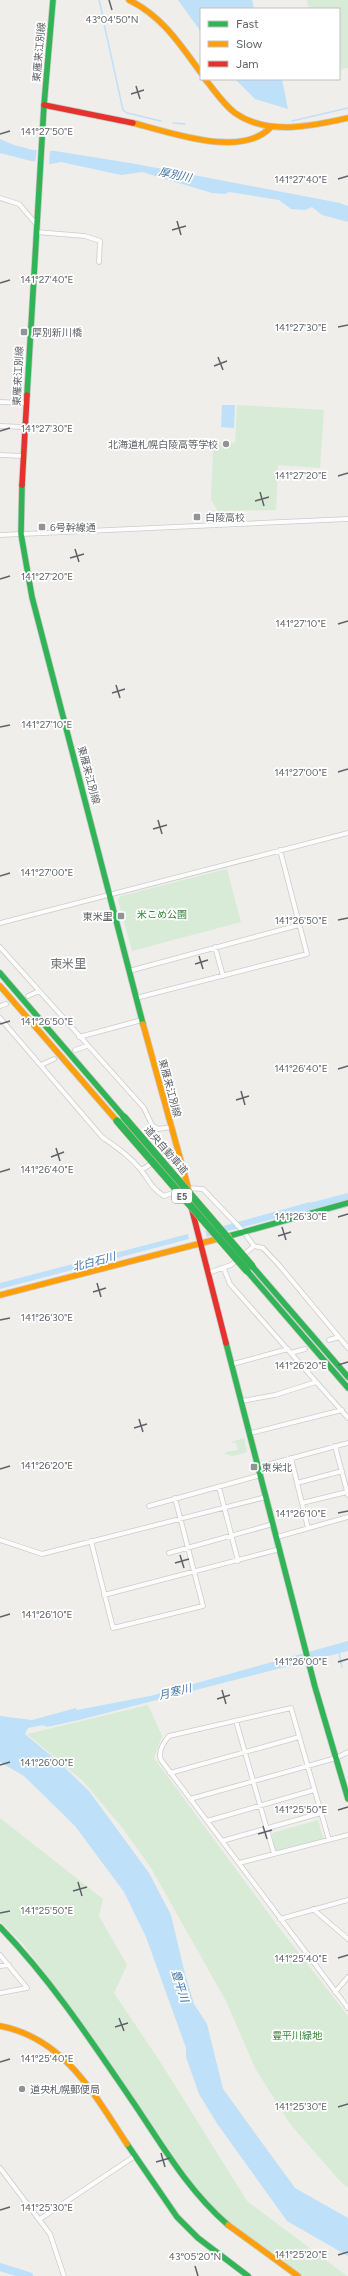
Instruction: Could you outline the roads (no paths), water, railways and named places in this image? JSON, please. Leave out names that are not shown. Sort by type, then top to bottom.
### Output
[{"type":"main road","name":"東雁来江別線","points":[[53,0],[44,106],[24,428],[21,534],[24,560],[32,597],[136,998],[189,1188],[192,1216],[233,1364],[313,1679],[348,1799]]},
{"type":"main road","points":[[129,0],[147,9],[170,31],[200,72]]},
{"type":"main road","points":[[206,80],[222,102],[232,110],[244,118],[270,127],[300,128],[348,118]]},
{"type":"main road","points":[[44,106],[106,117],[216,142],[230,142],[261,137],[270,127]]},
{"type":"main road","name":"道央自動車道","points":[[0,972],[124,1117],[348,1388]]},
{"type":"main road","name":"道央自動車道","points":[[0,986],[117,1121],[348,1377]]},
{"type":"main road","points":[[0,1295],[200,1244],[241,1230],[348,1203]]},
{"type":"main road","points":[[0,1927],[30,1959],[74,2015],[192,2190],[210,2211],[239,2235],[298,2276]]},
{"type":"main road","points":[[0,2026],[27,2033],[57,2051],[70,2062],[81,2075],[162,2197],[182,2223],[198,2238],[248,2276]]},
{"type":"street","points":[[0,198],[20,204],[37,228],[85,236],[100,241],[99,262]]},
{"type":"street","points":[[0,402],[26,403]]},
{"type":"street","points":[[0,426],[24,428]]},
{"type":"street","points":[[0,455],[23,456]]},
{"type":"street","points":[[0,534],[348,519]]},
{"type":"street","points":[[0,923],[348,832]]},
{"type":"street","points":[[136,998],[307,954],[280,850]]},
{"type":"street","points":[[129,971],[299,925]]},
{"type":"street","points":[[0,947],[144,1108],[152,1125],[158,1129],[171,1127]]},
{"type":"street","points":[[215,947],[223,976]]},
{"type":"street","points":[[28,996],[39,991]]},
{"type":"street","points":[[0,1006],[6,1004]]},
{"type":"street","points":[[0,1018],[102,1137],[122,1150],[141,1170],[154,1190],[164,1196],[189,1188],[202,1189],[232,1220],[254,1246],[263,1248],[279,1265],[348,1348]]},
{"type":"street","points":[[79,1037],[142,1020]]},
{"type":"street","points":[[75,1050],[87,1046]]},
{"type":"street","points":[[41,1065],[54,1059]]},
{"type":"street","points":[[141,1170],[164,1156],[178,1153]]},
{"type":"street","points":[[208,1273],[232,1265],[254,1246]]},
{"type":"street","points":[[224,1268],[230,1284],[316,1382],[344,1411],[348,1418]]},
{"type":"street","points":[[328,1340],[339,1337]]},
{"type":"street","points":[[233,1364],[288,1349]]},
{"type":"street","points":[[291,1353],[305,1349]]},
{"type":"street","points":[[242,1401],[275,1395],[316,1382]]},
{"type":"street","points":[[250,1433],[344,1411]]},
{"type":"street","points":[[259,1467],[348,1443]]},
{"type":"street","points":[[302,1503],[348,1493],[335,1446]]},
{"type":"street","points":[[290,1458],[308,1528]]},
{"type":"street","points":[[297,1483],[342,1472]]},
{"type":"street","points":[[149,1506],[261,1475]]},
{"type":"street","points":[[219,1487],[238,1561]]},
{"type":"street","points":[[0,1540],[42,1554],[181,1520],[266,1497]]},
{"type":"street","points":[[91,1541],[113,1628],[203,1606],[175,1498]]},
{"type":"street","points":[[277,1537],[348,1518]]},
{"type":"street","points":[[169,1553],[232,1537],[273,1524]]},
{"type":"street","points":[[104,1595],[280,1549]]},
{"type":"street","points":[[329,1840],[291,1708],[169,1736],[159,1755],[170,1773],[348,2008]]},
{"type":"street","points":[[236,1721],[274,1854]]},
{"type":"street","points":[[170,1773],[299,1736]]},
{"type":"street","points":[[190,1800],[307,1767],[336,1758],[348,1752]]},
{"type":"street","points":[[207,1821],[314,1790]]},
{"type":"street","points":[[222,1841],[321,1813]]},
{"type":"street","points":[[239,1863],[348,1835]]},
{"type":"street","points":[[280,1919],[348,1900]]},
{"type":"street","points":[[313,1909],[348,1939]]},
{"type":"street","points":[[0,1955],[28,1988],[0,1993]]},
{"type":"street","points":[[0,1966],[9,1964]]},
{"type":"street","points":[[335,1992],[348,1977]]},
{"type":"street","points":[[40,2219],[135,2156]]},
{"type":"street","points":[[0,2168],[40,2219],[55,2244],[64,2276]]},
{"type":"street","points":[[0,2178],[5,2174]]},
{"type":"water","points":[[178,0],[252,0],[254,8],[200,8],[200,31]]},
{"type":"water","points":[[236,80],[282,80],[288,109],[255,99]]},
{"type":"water","name":"厚別川","points":[[0,139],[14,145],[33,150],[55,151],[136,164],[340,203],[348,206],[348,222],[322,215],[312,207],[305,210],[291,209],[279,200],[229,192],[225,194],[212,193],[142,172],[121,175],[61,162],[51,164],[31,161],[0,153]]},
{"type":"water","points":[[222,405],[235,405],[234,428],[221,427]]},
{"type":"water","points":[[310,1202],[313,1208],[207,1237],[205,1231]]},
{"type":"water","points":[[188,1234],[189,1239],[0,1289],[0,1283]]},
{"type":"water","name":"豊平川","points":[[348,1641],[348,1651],[79,1720],[47,1727],[43,1725],[28,1728],[25,1734],[61,1764],[89,1791],[149,1873],[171,1915],[185,1974],[194,2004],[207,2024],[223,2089],[295,2188],[348,2218],[348,2256],[287,2221],[218,2125],[199,2094],[186,2057],[186,2048],[146,1937],[124,1892],[75,1826],[24,1776],[0,1762],[0,1716],[32,1720],[76,1708],[77,1710],[150,1696]]},
{"type":"waterway","points":[[99,0],[103,17]]},
{"type":"waterway","points":[[103,19],[123,110],[127,113],[161,121]]},
{"type":"waterway","points":[[292,121],[348,108]]},
{"type":"waterway","points":[[173,123],[185,124]]},
{"type":"waterway","name":"北白石川","points":[[302,1209],[348,1197]]},
{"type":"waterway","points":[[339,1653],[342,1667]]},
{"type":"waterway","points":[[0,2267],[29,2276]]},
{"type":"place","name":"厚別新川橋","points":[[24,332]]},
{"type":"place","name":"北海道札幌白陵高等学校","points":[[226,444]]},
{"type":"place","name":"白陵高校","points":[[197,517]]},
{"type":"place","name":"6号幹線通","points":[[42,527]]},
{"type":"place","name":"東米里","points":[[121,916]]},
{"type":"place","name":"東栄北","points":[[254,1467]]},
{"type":"place","name":"道央札幌郵便局","points":[[22,2089]]},
{"type":"district","name":"東米里","points":[[68,964]]},
{"type":"park label","name":"米こめ公園","points":[[162,914]]},
{"type":"park label","name":"豊平川緑地","points":[[297,2035]]},
{"type":"water label","name":"月寒川","points":[[175,1692]]}]
